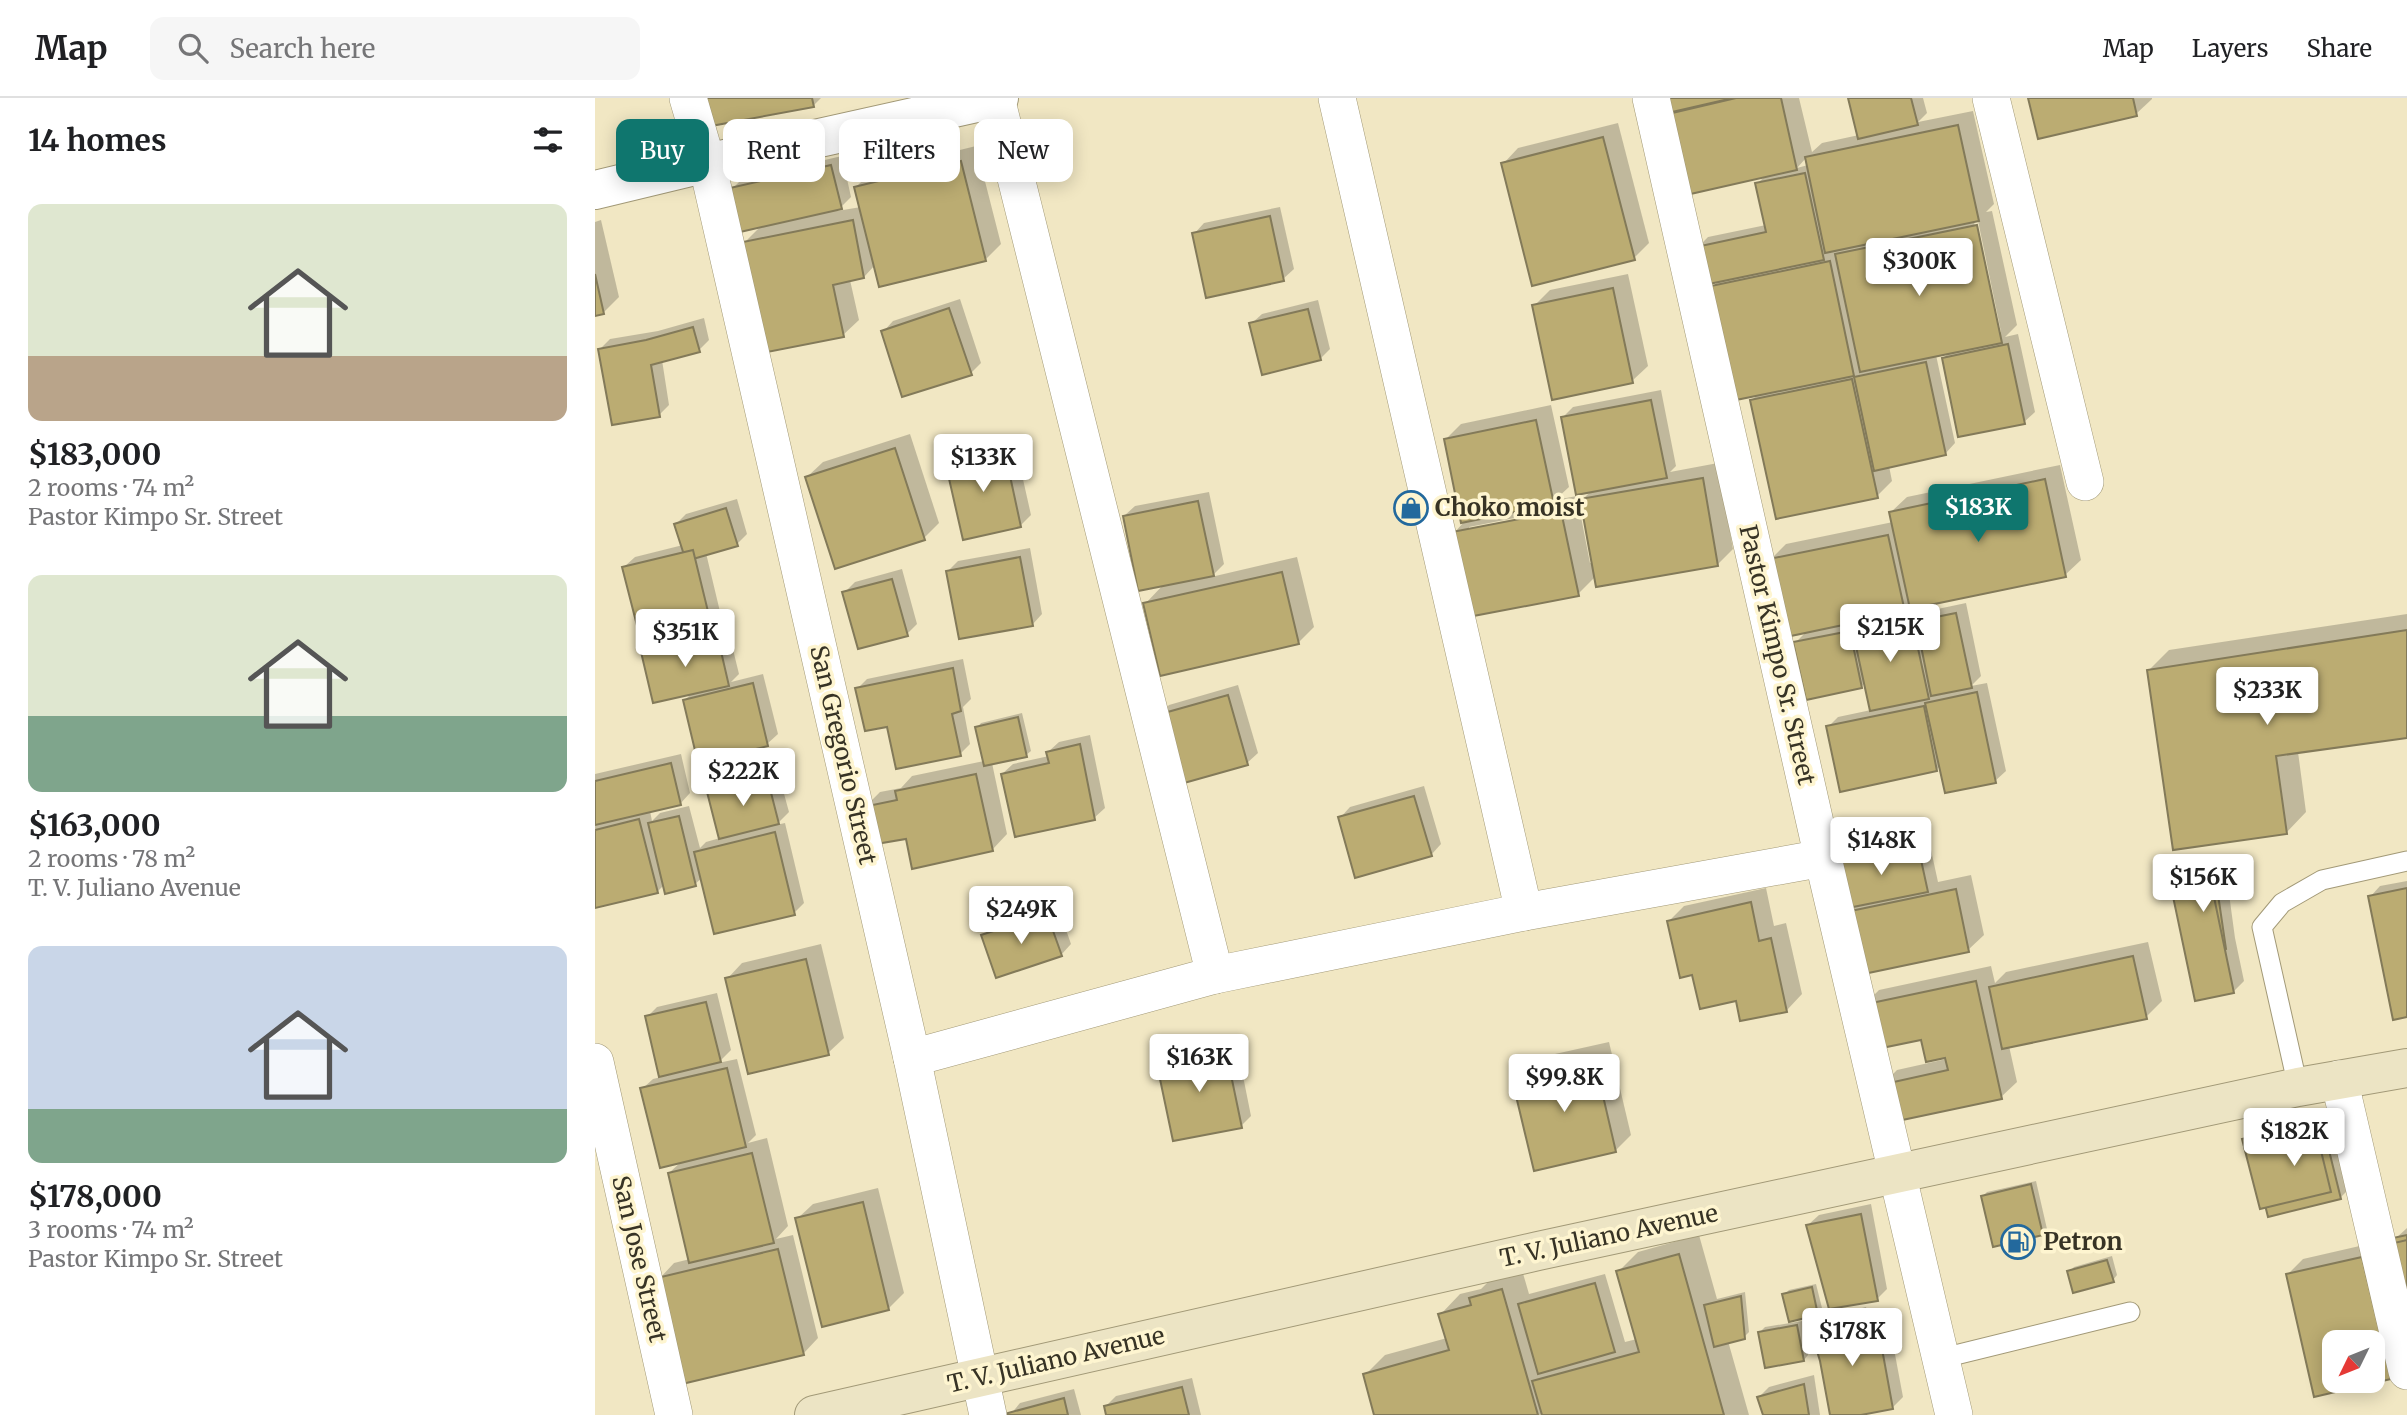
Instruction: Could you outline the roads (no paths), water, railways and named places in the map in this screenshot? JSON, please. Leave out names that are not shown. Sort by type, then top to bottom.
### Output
[{"type":"main road","name":"T. V. Juliano Avenue","points":[[814,1415],[1524,1254],[2298,1087],[2407,1068]]},
{"type":"street","name":"San Gregorio Street","points":[[688,98],[694,119]]},
{"type":"street","points":[[709,163],[997,98],[1215,975]]},
{"type":"street","points":[[1337,98],[1524,912]]},
{"type":"street","name":"Pastor Kimpo Sr. Street","points":[[1651,98],[1823,858],[1954,1415]]},
{"type":"street","points":[[1991,98],[2085,481]]},
{"type":"street","name":"San Gregorio Street","points":[[709,172],[912,1058],[988,1415]]},
{"type":"street","points":[[595,190],[628,182]]},
{"type":"street","points":[[912,1058],[1215,975],[1524,912],[1823,858]]},
{"type":"street","name":"San Jose Street","points":[[595,1062],[674,1415]]},
{"type":"street","points":[[2339,1079],[2407,1371]]},
{"type":"lane","points":[[2298,1087],[2262,927],[2282,903],[2322,880],[2407,861]]},
{"type":"lane","points":[[1939,1359],[2130,1312]]},
{"type":"place","name":"Choko moist","points":[[1411,508]]},
{"type":"place","name":"Petron","points":[[2018,1242]]}]
